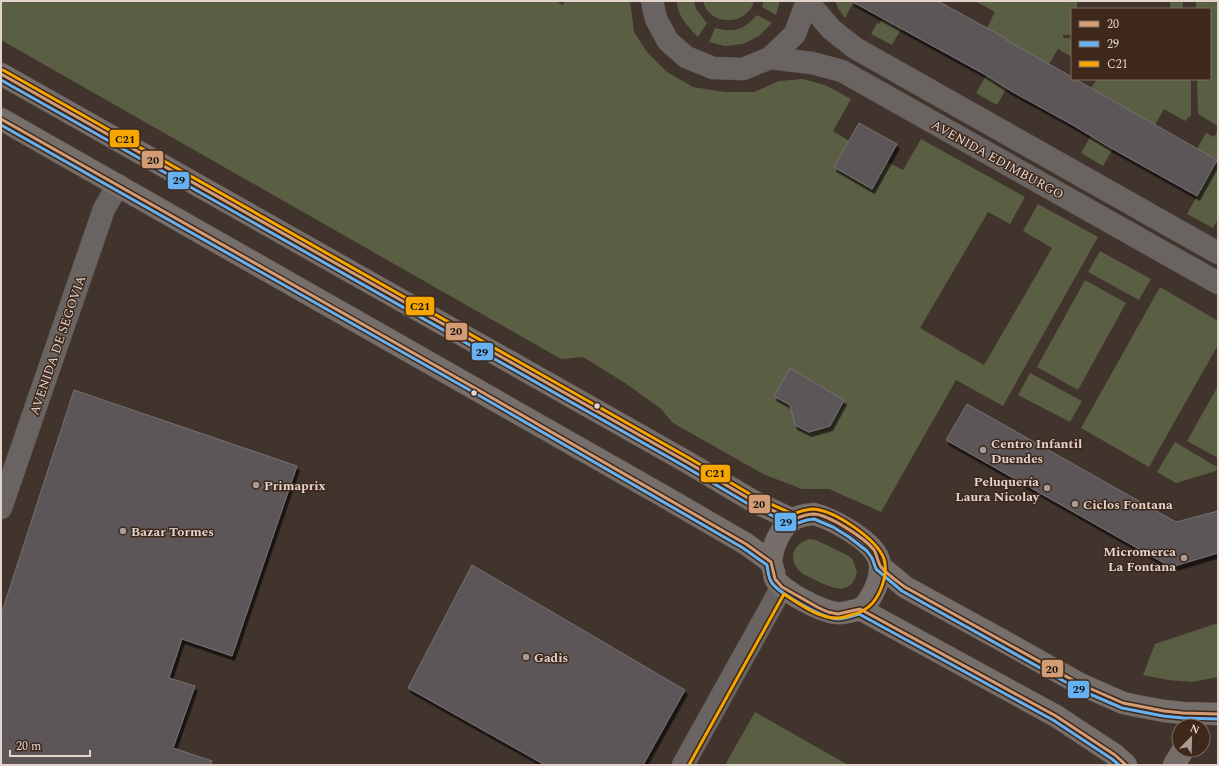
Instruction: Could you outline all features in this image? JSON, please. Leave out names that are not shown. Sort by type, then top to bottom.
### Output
[{"type":"highway","points":[[1,74],[753,501],[793,520]]},
{"type":"highway","points":[[1,119],[666,497],[746,544],[771,562]]},
{"type":"highway","points":[[814,514],[822,516],[858,536],[872,548],[879,559],[880,566],[877,586],[868,602],[860,609],[838,614],[828,612],[782,587],[775,578],[771,562],[776,541],[782,530],[793,520],[802,515],[814,514]]},
{"type":"highway","points":[[880,566],[905,587],[1007,642],[1080,684],[1123,703],[1164,711],[1218,714]]},
{"type":"highway","points":[[860,609],[1056,716],[1115,755],[1126,765]]},
{"type":"street","points":[[652,1],[656,19],[668,40],[686,57],[713,68],[743,69],[770,58],[795,34],[807,1]]},
{"type":"street","name":"AVENIDA EDIMBURGO","points":[[807,1],[831,29],[855,48],[1218,253]]},
{"type":"street","name":"AVENIDA EDIMBURGO","points":[[770,58],[812,63],[842,71],[1218,283]]},
{"type":"street","name":"AVENIDA DE SEGOVIA","points":[[1,508],[104,209],[118,185]]},
{"type":"street","points":[[682,765],[782,587]]},
{"type":"green space","points":[[1,1],[555,1],[563,5],[565,1],[630,1],[634,32],[647,52],[667,72],[693,87],[725,92],[754,92],[779,81],[803,79],[825,85],[851,99],[833,131],[849,141],[834,167],[872,189],[887,162],[903,170],[921,139],[1025,197],[1010,224],[988,212],[920,328],[984,365],[1052,248],[1023,231],[1038,204],[1098,237],[1003,406],[956,380],[881,512],[829,489],[802,489],[763,474],[673,423],[660,408],[625,383],[583,357],[561,359],[1,40]]},
{"type":"green space","points":[[677,1],[694,1],[696,9],[707,23],[698,37],[681,16],[677,6]]},
{"type":"green space","points":[[703,1],[754,1],[750,9],[744,15],[737,19],[728,20],[720,19],[713,15],[707,9]]},
{"type":"green space","points":[[764,1],[780,1],[776,15],[762,7]]},
{"type":"green space","points":[[835,1],[854,1],[845,18],[839,10]]},
{"type":"green space","points":[[892,1],[917,1],[892,45],[871,34],[877,23],[879,24]]},
{"type":"green space","points":[[975,1],[1077,1],[1077,8],[1071,8],[1071,35],[1063,35],[1063,38],[1071,38],[1071,56],[1058,49],[1049,64],[1027,52],[997,105],[976,93],[1007,39],[987,28],[995,12]]},
{"type":"green space","points":[[1170,1],[1183,1],[1183,8],[1170,8]]},
{"type":"green space","points":[[1196,1],[1217,1],[1218,126],[1198,114],[1197,80],[1211,80],[1211,8],[1196,8]]},
{"type":"green space","points":[[757,15],[772,23],[759,36],[743,44],[725,46],[709,42],[715,28],[728,30],[739,29]]},
{"type":"green space","points":[[1096,80],[1191,80],[1191,115],[1185,121],[1164,109],[1155,125],[1133,113],[1103,166],[1081,153],[1111,100],[1091,88]]},
{"type":"green space","points":[[1218,130],[1218,219],[1213,228],[1187,214],[1217,160],[1197,149],[1206,133],[1214,137]]},
{"type":"green space","points":[[1100,251],[1151,279],[1139,300],[1088,272]]},
{"type":"green space","points":[[1085,280],[1126,303],[1078,390],[1037,367]]},
{"type":"green space","points":[[1160,287],[1218,321],[1218,345],[1149,467],[1081,428]]},
{"type":"green space","points":[[1030,373],[1082,401],[1070,422],[1018,395]]},
{"type":"green space","points":[[1218,386],[1218,458],[1187,441]]},
{"type":"green space","points":[[1175,442],[1217,467],[1216,471],[1176,483],[1157,472]]},
{"type":"green space","points":[[810,539],[816,540],[849,556],[853,560],[857,572],[853,581],[848,587],[834,588],[803,574],[798,569],[793,559],[795,549],[804,541]]},
{"type":"green space","points":[[1218,623],[1218,677],[1192,682],[1168,680],[1143,675],[1155,644]]},
{"type":"green space","points":[[755,712],[848,765],[725,765]]},
{"type":"building","points":[[851,1],[938,1],[1071,76],[1071,80],[1077,80],[1217,160],[1197,196],[1011,91],[984,74]]},
{"type":"building","points":[[859,123],[897,144],[872,189],[834,167]]},
{"type":"building","points":[[790,368],[844,400],[830,426],[809,432],[795,425],[790,405],[774,396]]},
{"type":"building","points":[[74,390],[297,466],[232,656],[182,639],[169,678],[195,686],[173,748],[212,761],[211,765],[1,765],[1,615]]},
{"type":"building","points":[[967,404],[1176,522],[1218,511],[1218,553],[1171,567],[946,440]]},
{"type":"building","name":"Gadis","points":[[472,565],[685,690],[643,765],[545,765],[408,688]]},
{"type":"transit line","name":"C21","points":[[3,70],[689,458],[755,497],[793,514],[813,509],[832,514],[854,527],[873,543],[880,551],[884,559],[885,575],[878,596],[872,604],[865,610],[856,614],[842,618],[832,618],[810,610],[784,594],[689,765]]},
{"type":"transit line","name":"20","points":[[1,74],[687,462],[753,501],[793,520],[814,514],[821,515],[837,523],[863,539],[874,550],[881,567],[905,587],[1080,684],[1123,703],[1164,711],[1218,714]]},
{"type":"transit line","name":"29","points":[[1,80],[684,466],[750,505],[792,525],[814,519],[833,527],[867,551],[872,558],[876,569],[902,591],[1078,689],[1122,708],[1163,716],[1218,719]]},
{"type":"transit line","name":"20","points":[[1,119],[475,388],[746,544],[771,562],[775,579],[782,587],[828,612],[838,614],[860,609],[1056,716],[1115,755],[1126,765]]},
{"type":"transit line","name":"29","points":[[1,125],[473,392],[743,548],[767,565],[770,579],[777,588],[813,611],[838,619],[859,614],[1053,720],[1119,765]]},
{"type":"place","name":"Centro Infantil Duendes","points":[[983,450]]},
{"type":"place","name":"Primaprix","points":[[256,485]]},
{"type":"place","name":"Peluquería Laura Nicolay","points":[[1047,488]]},
{"type":"place","name":"Ciclos Fontana","points":[[1075,504]]},
{"type":"place","name":"Bazar Tormes","points":[[123,531]]},
{"type":"place","name":"Micromerca La Fontana","points":[[1184,558]]},
{"type":"place","name":"Gadis","points":[[526,657]]}]
